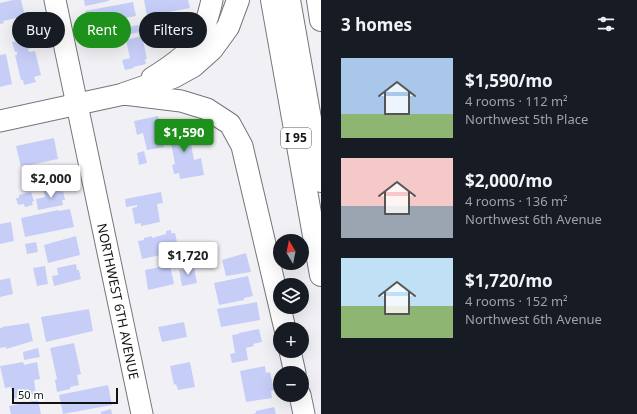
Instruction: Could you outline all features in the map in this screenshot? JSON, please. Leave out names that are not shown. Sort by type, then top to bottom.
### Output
[{"type":"highway","points":[[124,94],[173,77],[193,66],[212,49],[228,27],[238,0]]},
{"type":"highway","name":"I 95","points":[[272,0],[321,275]]},
{"type":"highway","points":[[289,0],[321,181]]},
{"type":"highway","points":[[318,0],[321,20]]},
{"type":"street","name":"NORTHWEST 6TH AVENUE","points":[[55,0],[142,414]]},
{"type":"street","points":[[0,121],[124,94],[176,63],[195,45],[208,20],[212,0]]},
{"type":"street","points":[[124,94],[181,101],[207,109],[230,124],[242,146],[283,322]]},
{"type":"street","points":[[301,402],[304,414]]},
{"type":"building","points":[[21,0],[24,12],[12,12],[12,19],[3,21],[4,23],[0,24],[0,3]]},
{"type":"building","points":[[84,0],[109,0],[109,1],[85,6]]},
{"type":"building","points":[[144,0],[188,0],[190,8],[168,12],[146,12]]},
{"type":"building","points":[[133,2],[136,16],[131,17],[131,12],[85,11]]},
{"type":"building","points":[[138,25],[139,32],[131,34],[131,27]]},
{"type":"building","points":[[139,37],[139,48],[145,48],[147,59],[145,59],[146,64],[125,70],[122,60],[130,58],[128,48],[131,48],[131,39]]},
{"type":"building","points":[[14,48],[31,48],[28,49],[29,52],[35,51],[41,75],[34,77],[36,82],[24,85],[23,80],[21,80],[15,55],[17,55],[17,52],[15,52]]},
{"type":"building","points":[[6,54],[12,84],[0,87],[0,55]]},
{"type":"building","points":[[158,116],[164,147],[147,150],[143,133],[137,135],[134,121]]},
{"type":"building","points":[[187,122],[194,160],[201,158],[204,175],[180,179],[179,173],[174,174],[172,165],[175,164],[168,126]]},
{"type":"building","points":[[54,138],[58,159],[21,167],[16,146]]},
{"type":"building","points":[[144,151],[147,163],[139,165],[137,153]]},
{"type":"building","points":[[59,187],[60,192],[63,191],[65,200],[62,200],[63,205],[38,210],[36,199],[45,197],[43,190]]},
{"type":"building","points":[[31,192],[34,201],[32,202],[33,205],[25,207],[24,204],[18,205],[16,198],[19,198],[19,195]]},
{"type":"building","points":[[161,192],[163,203],[157,204],[160,222],[141,226],[141,223],[135,224],[132,208],[137,207],[137,205],[126,207],[125,199]]},
{"type":"building","points":[[70,209],[74,227],[25,237],[21,218]]},
{"type":"building","points":[[11,222],[14,241],[0,244],[0,224]]},
{"type":"building","points":[[171,230],[171,233],[175,233],[179,251],[142,259],[138,241],[152,236],[152,238],[166,234],[166,231]]},
{"type":"building","points":[[76,236],[80,255],[48,263],[44,245]]},
{"type":"building","points":[[36,242],[38,252],[27,254],[25,244]]},
{"type":"building","points":[[246,253],[251,272],[226,276],[222,260]]},
{"type":"building","points":[[76,264],[81,279],[54,286],[52,276],[58,275],[57,268]]},
{"type":"building","points":[[170,265],[174,284],[148,290],[145,270]]},
{"type":"building","points":[[45,266],[48,284],[37,286],[33,268]]},
{"type":"building","points":[[194,267],[197,283],[182,286],[179,270]]},
{"type":"building","points":[[248,276],[253,296],[244,298],[244,300],[219,305],[214,283]]},
{"type":"building","points":[[10,278],[13,294],[0,297],[0,280]]},
{"type":"building","points":[[257,302],[260,320],[221,327],[217,309]]},
{"type":"building","points":[[89,309],[93,331],[46,342],[41,317]]},
{"type":"building","points":[[184,322],[187,337],[162,342],[158,327]]},
{"type":"building","points":[[29,323],[33,341],[6,349],[6,347],[0,348],[0,328]]},
{"type":"building","points":[[259,329],[262,342],[253,344],[254,346],[246,348],[248,360],[232,363],[230,354],[235,353],[232,335]]},
{"type":"building","points":[[74,343],[81,374],[77,375],[79,385],[57,392],[55,380],[57,379],[50,348]]},
{"type":"building","points":[[38,348],[40,357],[24,360],[23,352]]},
{"type":"building","points":[[23,362],[24,365],[37,362],[40,379],[34,380],[36,394],[13,399],[11,387],[5,388],[0,366]]},
{"type":"building","points":[[190,362],[195,387],[178,390],[176,384],[174,385],[170,366]]},
{"type":"building","points":[[265,366],[266,373],[270,372],[273,386],[273,390],[271,391],[272,398],[246,402],[240,371]]},
{"type":"building","points":[[108,385],[112,405],[63,414],[59,395]]},
{"type":"building","points":[[38,400],[41,414],[11,414],[9,406]]},
{"type":"building","points":[[274,407],[276,414],[253,414],[256,413],[256,411]]},
{"type":"building","points":[[111,409],[112,414],[101,414],[101,412]]}]
